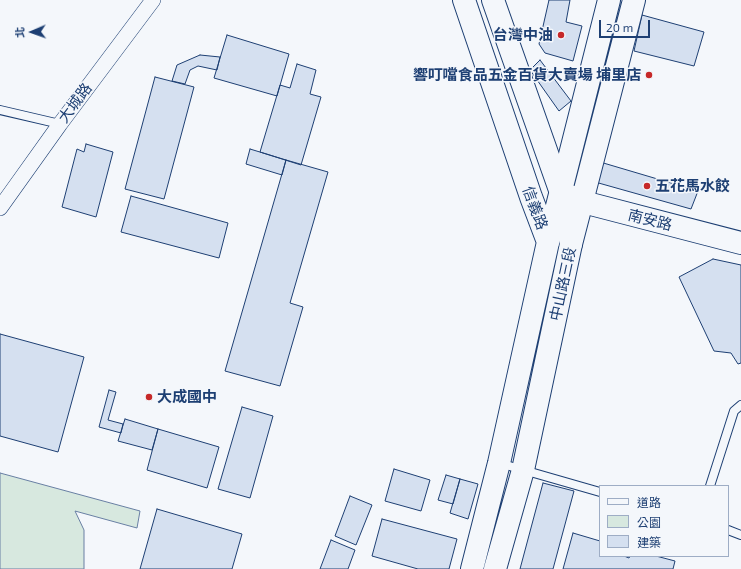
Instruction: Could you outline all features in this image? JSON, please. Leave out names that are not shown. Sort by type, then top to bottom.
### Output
[{"type":"main road","name":"信義路","points":[[464,0],[531,198],[548,242],[571,244],[560,190],[494,0]]},
{"type":"main road","name":"中山路三段","points":[[472,569],[499,464],[560,190],[610,0]]},
{"type":"main road","name":"中山路三段","points":[[495,569],[522,470],[571,244],[634,0]]},
{"type":"main road","name":"南安路","points":[[560,190],[583,202],[741,243]]},
{"type":"street","name":"大城路","points":[[1,205],[153,0]]},
{"type":"lane","points":[[0,110],[60,124]]},
{"type":"lane","points":[[710,485],[734,411],[741,405]]},
{"type":"lane","points":[[499,464],[599,492]]},
{"type":"lane","points":[[729,530],[741,535]]},
{"type":"green space","points":[[0,473],[140,511],[137,528],[75,511],[84,530],[84,569],[0,569]]},
{"type":"building","name":"台灣中油","points":[[549,0],[570,0],[566,22],[582,26],[573,61],[545,53],[539,44]]},
{"type":"building","points":[[642,15],[704,32],[694,66],[634,51]]},
{"type":"building","points":[[227,35],[289,54],[277,96],[214,78]]},
{"type":"building","points":[[200,55],[220,57],[217,70],[198,66],[190,70],[185,84],[172,81],[177,65]]},
{"type":"building","points":[[540,60],[571,101],[559,111],[530,70]]},
{"type":"building","points":[[297,64],[316,70],[310,94],[321,97],[301,165],[260,152],[280,85],[290,88]]},
{"type":"building","points":[[155,77],[194,87],[164,199],[125,189]]},
{"type":"building","points":[[86,144],[113,152],[96,217],[62,207],[77,149],[84,152]]},
{"type":"building","points":[[250,149],[286,160],[282,175],[246,164]]},
{"type":"building","points":[[286,160],[328,172],[290,303],[303,307],[280,386],[225,371]]},
{"type":"building","name":"五花馬水餃","points":[[600,162],[698,191],[691,209],[595,182]]},
{"type":"building","points":[[131,196],[228,223],[219,258],[121,232]]},
{"type":"building","points":[[713,259],[741,265],[741,363],[738,364],[731,353],[714,351],[679,277]]},
{"type":"building","points":[[0,334],[84,357],[58,452],[0,436]]},
{"type":"building","points":[[109,390],[116,392],[108,420],[123,424],[121,433],[99,427]]},
{"type":"building","points":[[242,407],[273,416],[250,498],[218,489]]},
{"type":"building","points":[[125,419],[158,429],[152,450],[118,441]]},
{"type":"building","points":[[158,429],[219,447],[207,488],[147,470]]},
{"type":"building","points":[[394,469],[430,480],[421,511],[385,501]]},
{"type":"building","points":[[446,475],[460,479],[453,504],[438,500]]},
{"type":"building","points":[[460,479],[478,484],[468,519],[450,513]]},
{"type":"building","points":[[543,483],[574,491],[553,569],[520,569]]},
{"type":"building","points":[[350,496],[372,505],[356,545],[335,536]]},
{"type":"building","points":[[157,509],[242,534],[232,569],[140,569]]},
{"type":"building","points":[[382,519],[457,539],[449,569],[418,569],[372,556]]},
{"type":"building","points":[[573,533],[599,541],[599,557],[660,557],[675,561],[673,569],[563,569]]},
{"type":"building","points":[[331,540],[355,550],[348,569],[320,569]]},
{"type":"place","name":"台灣中油","points":[[561,35]]},
{"type":"place","name":"響叮噹食品五金百貨大賣場 埔里店","points":[[649,75]]},
{"type":"place","name":"五花馬水餃","points":[[647,186]]},
{"type":"place","name":"大成國中","points":[[149,397]]}]
